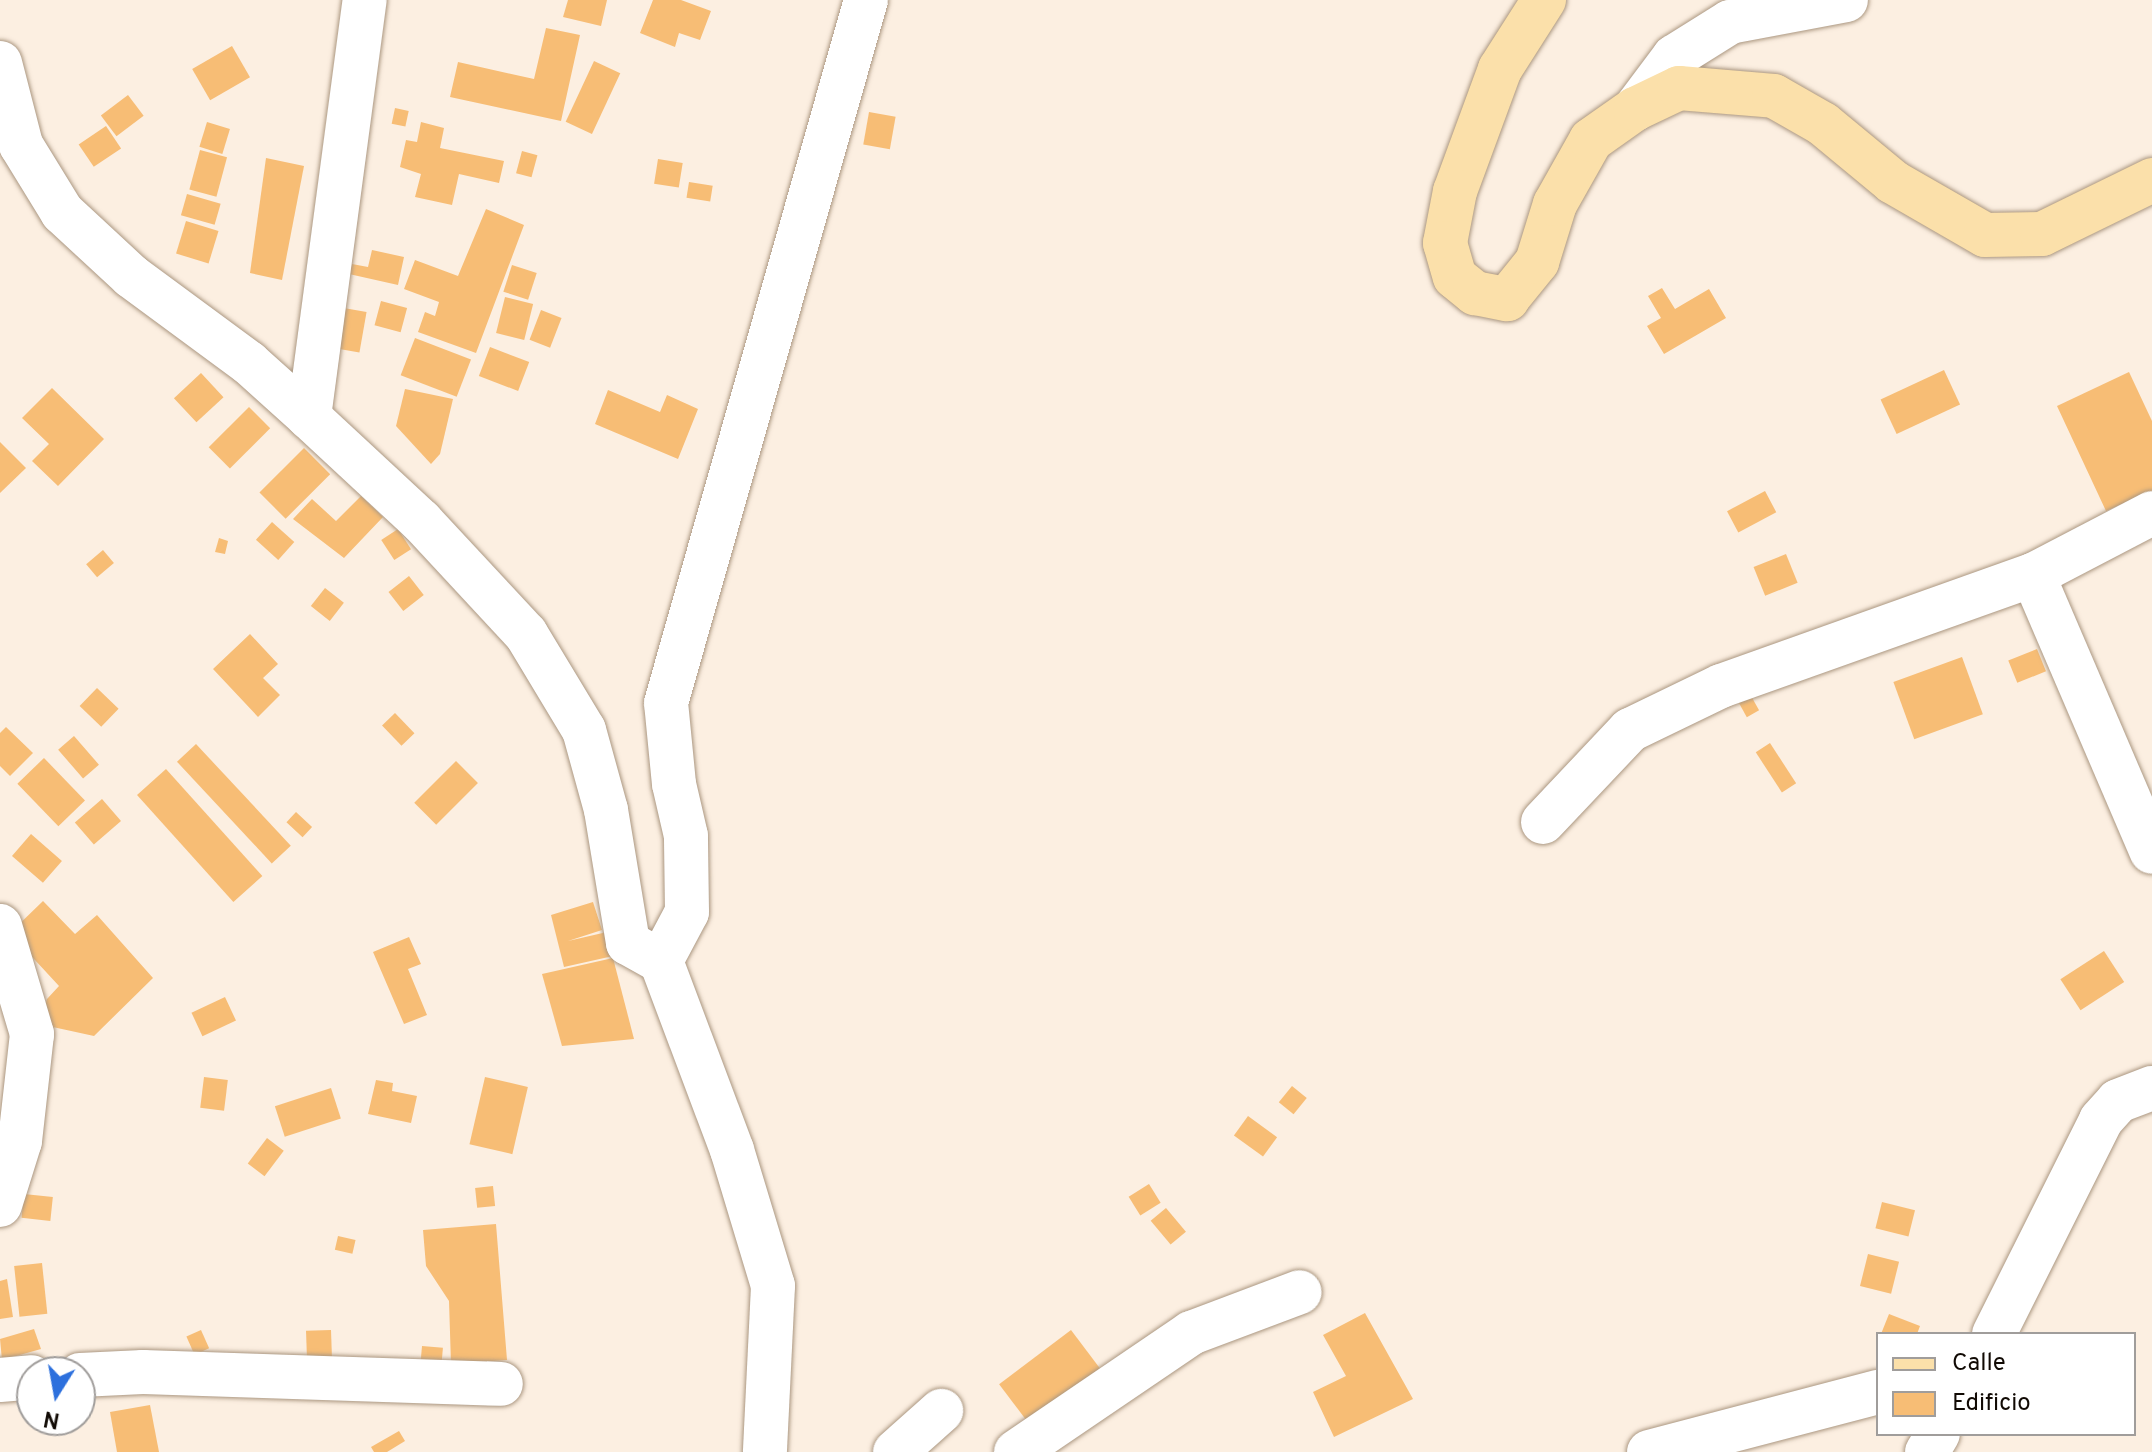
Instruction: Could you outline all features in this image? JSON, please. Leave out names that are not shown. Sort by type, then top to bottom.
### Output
[{"type":"main road","points":[[1544,0],[1500,69],[1465,153],[1445,243],[1455,277],[1475,293],[1507,299],[1537,262],[1555,204],[1591,140],[1635,109],[1679,88],[1774,96],[1823,124],[1893,182],[1985,235],[2042,234],[2152,180]]},
{"type":"street","points":[[309,417],[365,0]]},
{"type":"street","points":[[661,961],[687,912],[686,836],[674,784],[666,703],[866,0]]},
{"type":"street","points":[[1635,109],[1674,57],[1730,22],[1846,0]]},
{"type":"street","points":[[0,63],[21,145],[62,212],[131,276],[249,363],[421,521],[526,634],[584,730],[606,810],[628,943],[661,961],[732,1150],[773,1286],[765,1452]]},
{"type":"street","points":[[1543,822],[1630,730],[1721,686],[2033,575],[2152,513]]},
{"type":"street","points":[[2033,575],[2152,852]]},
{"type":"street","points":[[0,926],[32,1034],[20,1141],[0,1205]]},
{"type":"street","points":[[1995,1332],[2101,1120],[2118,1101],[2152,1088]]},
{"type":"street","points":[[1016,1452],[1191,1333],[1300,1292]]},
{"type":"street","points":[[96,1374],[143,1372],[501,1384]]},
{"type":"street","points":[[1649,1452],[1876,1393]]},
{"type":"street","points":[[895,1452],[941,1411]]},
{"type":"building","points":[[568,0],[607,0],[601,26],[563,17]]},
{"type":"building","points":[[653,0],[681,0],[711,11],[700,40],[679,33],[675,47],[640,33]]},
{"type":"building","points":[[546,28],[580,35],[561,121],[450,97],[458,62],[534,79]]},
{"type":"building","points":[[232,46],[250,77],[210,100],[192,69]]},
{"type":"building","points":[[594,61],[620,73],[592,134],[566,122]]},
{"type":"building","points":[[128,95],[144,116],[116,136],[101,115]]},
{"type":"building","points":[[395,108],[409,111],[405,127],[392,124]]},
{"type":"building","points":[[869,112],[896,117],[890,149],[863,144]]},
{"type":"building","points":[[207,122],[230,129],[222,154],[199,147]]},
{"type":"building","points":[[421,122],[444,128],[440,148],[504,161],[499,183],[459,174],[452,205],[415,197],[421,174],[400,167],[406,140],[417,142]]},
{"type":"building","points":[[106,126],[121,148],[94,167],[79,144]]},
{"type":"building","points":[[200,150],[227,157],[216,197],[189,190]]},
{"type":"building","points":[[522,151],[537,155],[532,177],[516,173]]},
{"type":"building","points":[[266,158],[304,166],[282,280],[250,273]]},
{"type":"building","points":[[658,159],[683,163],[679,188],[654,184]]},
{"type":"building","points":[[689,182],[713,186],[710,202],[686,198]]},
{"type":"building","points":[[187,194],[221,204],[215,225],[181,215]]},
{"type":"building","points":[[486,209],[524,225],[476,353],[418,332],[425,312],[435,316],[439,302],[404,289],[415,260],[458,276]]},
{"type":"building","points":[[186,221],[219,231],[209,263],[176,254]]},
{"type":"building","points":[[372,250],[404,257],[398,285],[349,274],[352,264],[368,267]]},
{"type":"building","points":[[512,265],[537,273],[528,300],[503,292]]},
{"type":"building","points":[[1662,288],[1675,309],[1709,289],[1726,318],[1664,354],[1647,326],[1661,318],[1648,296]]},
{"type":"building","points":[[505,297],[533,304],[524,340],[496,333]]},
{"type":"building","points":[[381,301],[407,308],[401,332],[375,325]]},
{"type":"building","points":[[338,307],[367,312],[359,352],[331,347]]},
{"type":"building","points":[[541,310],[562,318],[550,348],[530,340]]},
{"type":"building","points":[[415,338],[471,360],[457,397],[401,375]]},
{"type":"building","points":[[490,347],[529,362],[518,391],[479,376]]},
{"type":"building","points":[[1944,370],[1960,404],[1897,434],[1881,400]]},
{"type":"building","points":[[2129,372],[2152,421],[2152,491],[2106,511],[2057,406]]},
{"type":"building","points":[[201,373],[224,397],[196,422],[174,398]]},
{"type":"building","points":[[52,388],[104,439],[58,486],[32,461],[49,444],[22,418]]},
{"type":"building","points":[[405,389],[453,399],[440,454],[431,464],[396,426]]},
{"type":"building","points":[[608,390],[660,412],[667,395],[698,409],[678,459],[595,424]]},
{"type":"building","points":[[249,407],[270,428],[230,469],[209,447]]},
{"type":"building","points":[[0,442],[26,468],[0,493]]},
{"type":"building","points":[[304,448],[330,474],[286,519],[259,493]]},
{"type":"building","points":[[1765,491],[1776,512],[1738,532],[1727,511]]},
{"type":"building","points":[[361,496],[383,517],[344,558],[293,519],[312,499],[336,521]]},
{"type":"building","points":[[272,522],[294,542],[278,560],[256,540]]},
{"type":"building","points":[[398,529],[411,549],[394,560],[381,540]]},
{"type":"building","points":[[219,538],[228,541],[225,554],[215,552]]},
{"type":"building","points":[[103,550],[114,563],[97,577],[86,564]]},
{"type":"building","points":[[1786,554],[1798,583],[1765,596],[1754,567]]},
{"type":"building","points":[[409,576],[424,595],[403,611],[389,592]]},
{"type":"building","points":[[325,588],[344,603],[330,621],[311,606]]},
{"type":"building","points":[[250,634],[278,664],[263,678],[280,695],[258,717],[213,669]]},
{"type":"building","points":[[2037,649],[2046,671],[2017,683],[2008,661]]},
{"type":"building","points":[[1962,657],[1983,714],[1914,739],[1893,682]]},
{"type":"building","points":[[1745,685],[1759,710],[1747,717],[1733,692]]},
{"type":"building","points":[[97,688],[119,709],[101,727],[80,706]]},
{"type":"building","points":[[395,713],[414,733],[402,746],[382,726]]},
{"type":"building","points":[[6,727],[33,753],[10,776],[0,766],[0,733]]},
{"type":"building","points":[[74,736],[99,765],[83,778],[58,750]]},
{"type":"building","points":[[1770,743],[1796,783],[1782,793],[1756,752]]},
{"type":"building","points":[[196,744],[291,846],[272,863],[177,762]]},
{"type":"building","points":[[44,758],[85,800],[58,826],[17,784]]},
{"type":"building","points":[[456,761],[478,783],[436,825],[414,803]]},
{"type":"building","points":[[166,769],[262,876],[233,902],[137,795]]},
{"type":"building","points":[[102,799],[121,821],[94,845],[75,823]]},
{"type":"building","points":[[296,812],[312,827],[303,837],[286,822]]},
{"type":"building","points":[[31,834],[62,861],[43,883],[12,856]]},
{"type":"building","points":[[43,901],[75,934],[97,915],[153,978],[94,1036],[39,1024],[47,999],[59,986],[10,933]]},
{"type":"building","points":[[593,902],[602,930],[568,941],[607,932],[613,956],[564,967],[551,915]]},
{"type":"building","points":[[409,937],[421,964],[408,969],[427,1015],[404,1024],[373,952]]},
{"type":"building","points":[[2104,951],[2124,982],[2081,1010],[2060,979]]},
{"type":"building","points":[[613,958],[634,1039],[562,1046],[542,974]]},
{"type":"building","points":[[225,997],[236,1021],[202,1036],[191,1013]]},
{"type":"building","points":[[204,1077],[228,1080],[224,1111],[200,1108]]},
{"type":"building","points":[[485,1077],[528,1087],[512,1154],[469,1144]]},
{"type":"building","points":[[376,1080],[393,1083],[392,1091],[417,1096],[411,1123],[368,1114]]},
{"type":"building","points":[[1292,1086],[1307,1098],[1294,1114],[1279,1102]]},
{"type":"building","points":[[331,1088],[341,1118],[285,1137],[275,1106]]},
{"type":"building","points":[[1248,1116],[1277,1137],[1263,1157],[1234,1135]]},
{"type":"building","points":[[267,1138],[284,1151],[265,1176],[248,1164]]},
{"type":"building","points":[[1149,1184],[1161,1203],[1140,1215],[1129,1197]]},
{"type":"building","points":[[493,1186],[495,1206],[477,1208],[475,1188]]},
{"type":"building","points":[[24,1194],[53,1197],[50,1221],[21,1218]]},
{"type":"building","points":[[1882,1202],[1915,1210],[1908,1236],[1875,1228]]},
{"type":"building","points":[[1166,1208],[1186,1232],[1171,1245],[1151,1221]]},
{"type":"building","points":[[496,1224],[507,1360],[451,1364],[449,1301],[426,1266],[423,1230]]},
{"type":"building","points":[[338,1236],[356,1240],[352,1254],[335,1250]]},
{"type":"building","points":[[1868,1254],[1899,1262],[1891,1294],[1860,1286]]},
{"type":"building","points":[[42,1263],[47,1314],[19,1317],[14,1266]]},
{"type":"building","points":[[7,1279],[13,1317],[0,1319],[0,1281]]},
{"type":"building","points":[[1365,1313],[1413,1399],[1334,1437],[1313,1392],[1346,1376],[1323,1335]]},
{"type":"building","points":[[1889,1314],[1920,1326],[1918,1332],[1882,1332]]},
{"type":"building","points":[[34,1329],[41,1349],[2,1360],[0,1339]]},
{"type":"building","points":[[201,1330],[209,1348],[195,1355],[186,1337]]},
{"type":"building","points":[[331,1330],[332,1367],[307,1368],[306,1331]]},
{"type":"building","points":[[1071,1330],[1106,1376],[1034,1430],[999,1384]]},
{"type":"building","points":[[422,1346],[443,1348],[441,1371],[420,1369]]},
{"type":"building","points":[[150,1405],[159,1452],[117,1452],[110,1412]]},
{"type":"building","points":[[399,1431],[405,1441],[387,1452],[374,1452],[371,1447]]}]
